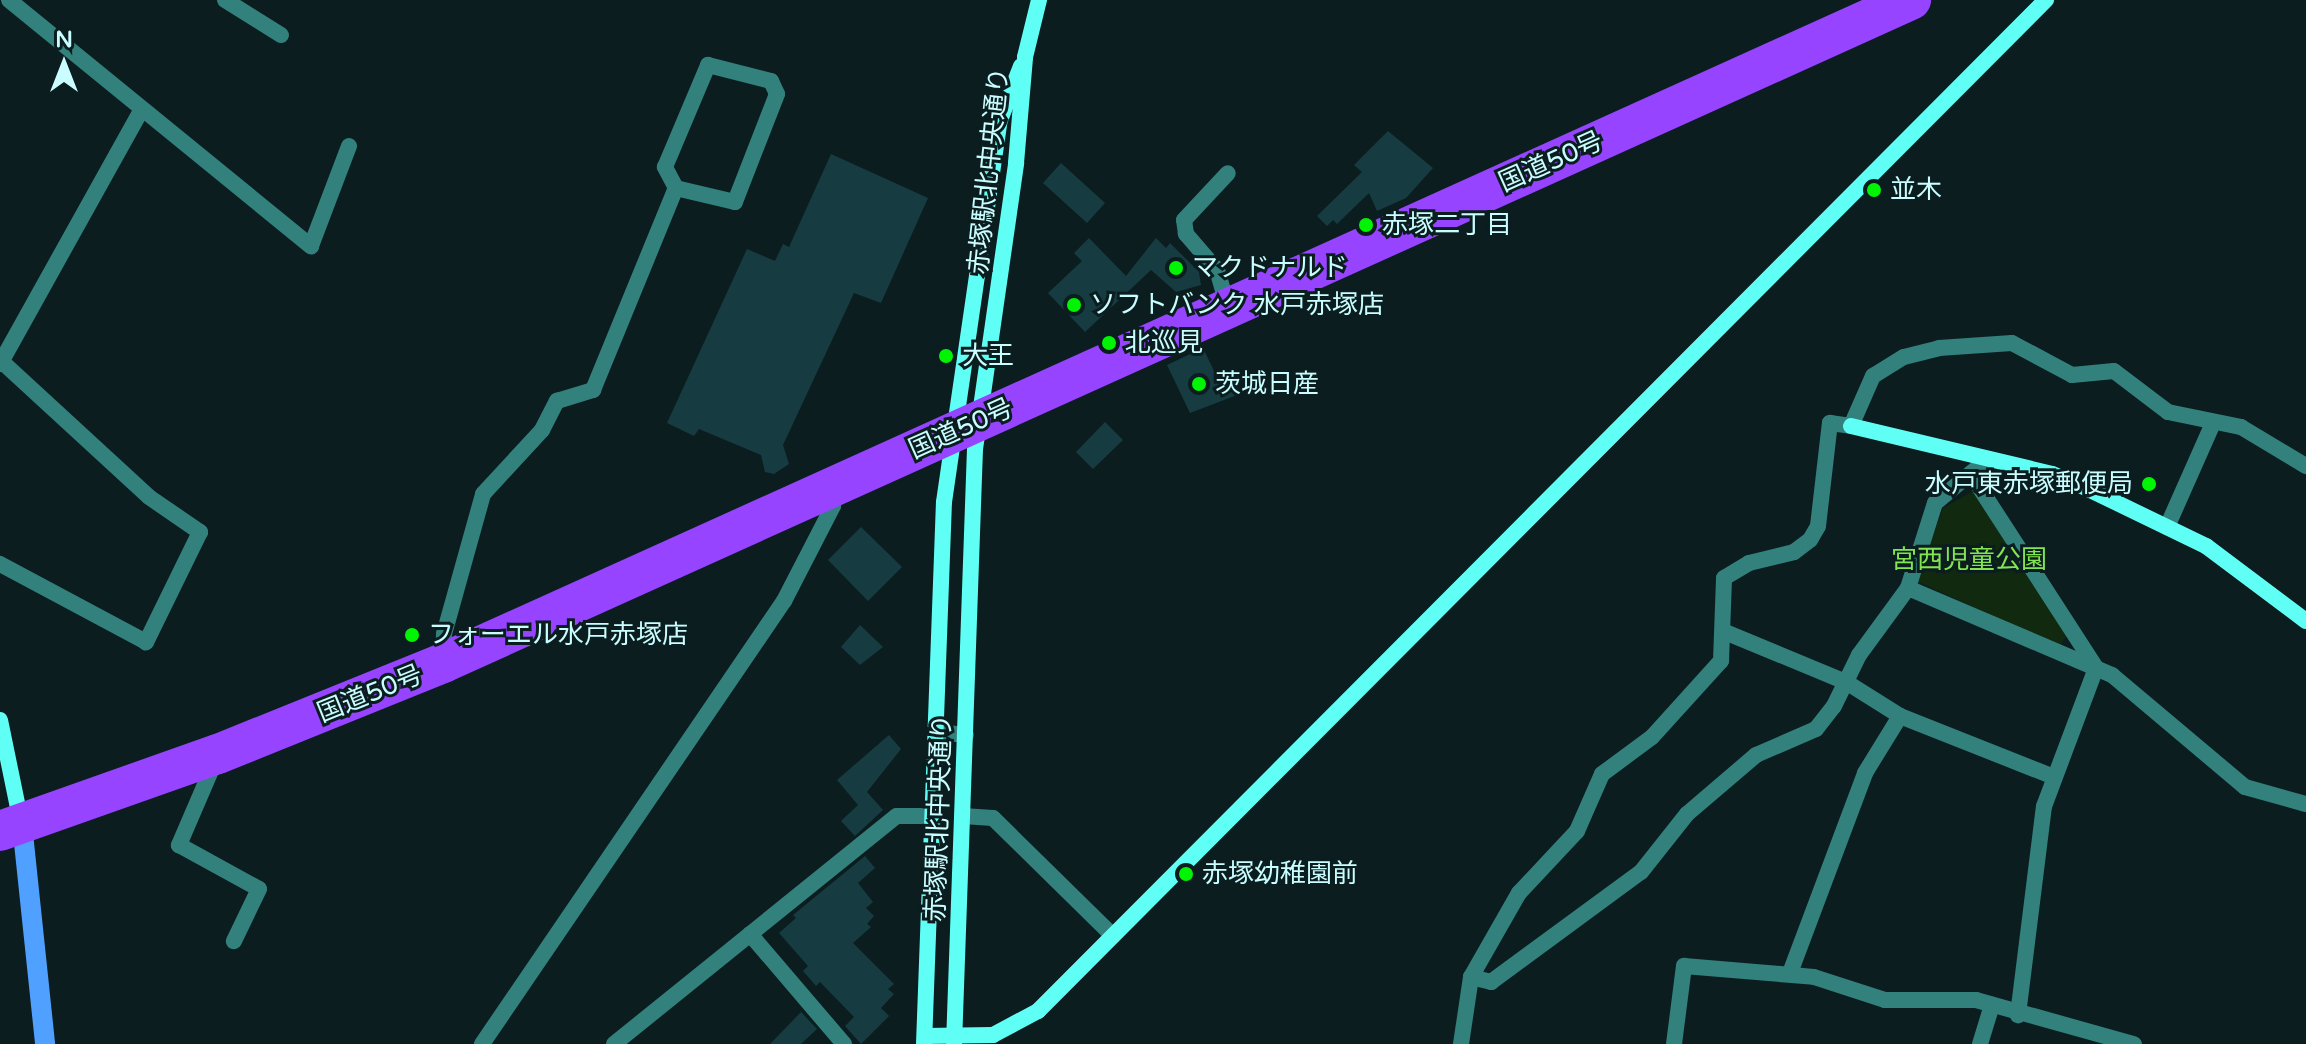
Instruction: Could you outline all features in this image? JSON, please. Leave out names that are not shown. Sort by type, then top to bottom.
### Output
[{"type":"highway","name":"国道50号","points":[[11,828],[218,754],[443,663],[1911,0]]},
{"type":"main road","points":[[11,828],[45,1044]]},
{"type":"street","points":[[9,0],[141,111],[311,246],[349,146]]},
{"type":"street","points":[[225,0],[281,35]]},
{"type":"street","points":[[1025,57],[1039,0]]},
{"type":"street","points":[[925,1040],[993,1035],[1021,1025],[2046,0]]},
{"type":"street","name":"赤塚駅北中央通り","points":[[954,1040],[966,735],[968,425],[1000,120],[1025,57]]},
{"type":"street","name":"赤塚駅北中央通り","points":[[925,1040],[944,502],[968,425],[1016,163],[1025,57]]},
{"type":"street","points":[[443,663],[444,634],[483,494],[542,430],[557,401],[593,390],[676,188],[665,167],[708,65],[771,81],[777,94],[735,202],[676,188]]},
{"type":"street","points":[[0,564],[146,642],[200,532],[149,497],[0,361],[141,111]]},
{"type":"street","points":[[1228,173],[1184,220],[1186,234],[1217,270],[1228,308]]},
{"type":"street","points":[[1851,426],[1873,376],[1904,357],[1939,348],[2012,343],[2072,375],[2114,371],[2168,412],[2241,427],[2306,466]]},
{"type":"street","points":[[1461,1044],[1471,977],[1519,893],[1577,831],[1602,774],[1652,737],[1721,661],[1725,632],[1720,610],[1724,578],[1749,563],[1794,552],[1810,540],[1818,526],[1830,423],[2052,474],[2206,546],[2306,621]]},
{"type":"street","points":[[2167,527],[2213,423]]},
{"type":"street","points":[[1471,977],[1491,982],[1641,872],[1687,814],[1756,755],[1816,729],[1908,588],[1935,503],[1972,476],[1988,459]]},
{"type":"street","points":[[1972,476],[2096,668]]},
{"type":"street","points":[[482,1044],[784,601],[833,506],[825,488]]},
{"type":"street","points":[[1908,588],[2112,675],[2245,787],[2306,804]]},
{"type":"street","points":[[1725,632],[1846,682],[1900,716],[2054,777]]},
{"type":"street","points":[[2018,1015],[2044,806],[2096,668]]},
{"type":"street","points":[[1790,973],[1865,773],[1900,716]]},
{"type":"street","points":[[0,720],[11,828]]},
{"type":"street","points":[[937,732],[966,735]]},
{"type":"street","points":[[218,754],[179,845],[259,889],[234,941]]},
{"type":"street","points":[[614,1044],[897,816],[933,816]]},
{"type":"street","points":[[963,816],[993,818],[1113,936]]},
{"type":"street","points":[[750,934],[844,1044]]},
{"type":"street","points":[[1674,1044],[1684,966],[1790,973],[1885,1000],[1976,1000],[2018,1015],[2134,1044]]},
{"type":"street","points":[[1980,1044],[1992,1005]]},
{"type":"green space","name":"宮西児童公園","points":[[1973,491],[2068,633],[2060,646],[1916,581],[1943,508]]},
{"type":"building","points":[[1388,131],[1433,168],[1406,198],[1377,211],[1369,193],[1337,224],[1333,220],[1327,226],[1317,216],[1362,172],[1354,165]]},
{"type":"building","points":[[831,154],[928,198],[881,303],[854,293],[783,445],[789,464],[774,474],[765,472],[761,455],[699,429],[694,436],[667,423],[747,249],[775,261],[783,244],[789,247]]},
{"type":"building","points":[[1061,163],[1105,203],[1087,223],[1043,183]]},
{"type":"building","points":[[1089,238],[1126,276],[1156,238],[1166,248],[1170,243],[1199,272],[1201,285],[1176,292],[1151,270],[1085,332],[1048,293],[1082,261],[1074,253]]},
{"type":"building","points":[[1203,348],[1216,375],[1225,370],[1237,395],[1190,413],[1167,365]]},
{"type":"building","points":[[1105,422],[1123,440],[1093,469],[1076,452]]},
{"type":"building","points":[[861,527],[902,567],[868,601],[828,560]]},
{"type":"building","points":[[860,625],[883,647],[860,665],[841,647]]},
{"type":"building","points":[[889,735],[901,749],[867,792],[883,810],[855,836],[841,821],[858,805],[837,780]]},
{"type":"building","points":[[865,856],[875,868],[858,883],[873,902],[866,908],[874,916],[867,924],[871,927],[853,943],[894,984],[888,989],[894,994],[881,1008],[889,1016],[861,1044],[845,1026],[854,1017],[820,982],[816,986],[803,971],[808,966],[779,933],[796,918],[793,915]]},
{"type":"building","points":[[801,1012],[817,1029],[801,1044],[770,1044]]},
{"type":"place","name":"並木","points":[[1874,190]]},
{"type":"place","name":"赤塚二丁目","points":[[1366,225]]},
{"type":"place","name":"マクドナルド","points":[[1176,268]]},
{"type":"place","name":"ソフトバンク 水戸赤塚店","points":[[1074,305]]},
{"type":"place","name":"北巡見","points":[[1109,343]]},
{"type":"place","name":"大王","points":[[946,356]]},
{"type":"place","name":"茨城日産","points":[[1199,384]]},
{"type":"place","name":"水戸東赤塚郵便局","points":[[2149,484]]},
{"type":"place","name":"フォーエル水戸赤塚店","points":[[412,635]]},
{"type":"place","name":"赤塚幼稚園前","points":[[1186,874]]}]
